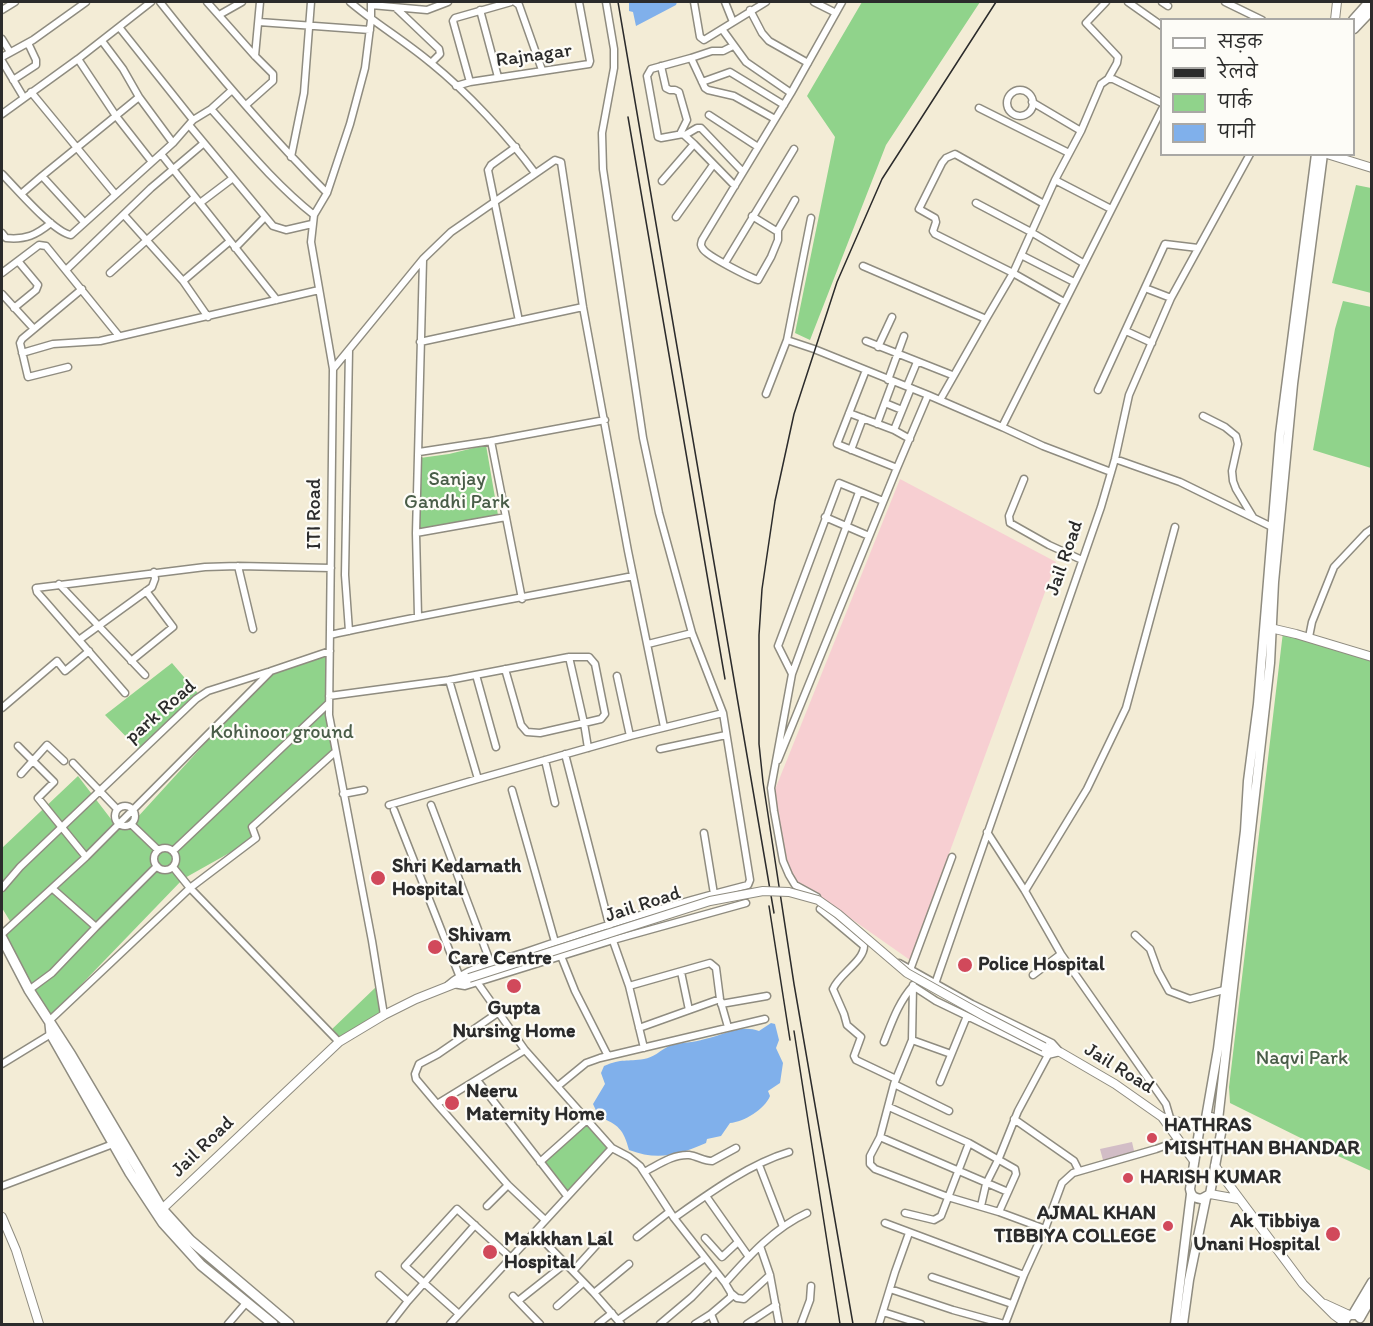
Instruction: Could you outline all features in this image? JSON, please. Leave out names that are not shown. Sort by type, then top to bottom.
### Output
[{"type":"main road","points":[[1355,18],[1369,2]]},
{"type":"main road","points":[[1355,28],[1371,10]]},
{"type":"main road","points":[[1175,1324],[1191,1194],[1190,1183],[1214,1078],[1245,831],[1248,781],[1267,627],[1280,434],[1316,156]]},
{"type":"main road","points":[[1275,528],[1325,156]]},
{"type":"main road","points":[[1183,1324],[1189,1280],[1221,1132],[1218,1120],[1270,663],[1267,627]]},
{"type":"main road","points":[[2,936],[29,990],[50,1021],[159,1212],[288,1324]]},
{"type":"main road","points":[[50,1021],[51,1034],[113,1144],[159,1212],[201,1265],[273,1324]]},
{"type":"main road","points":[[1204,1121],[1211,1117],[1218,1120]]},
{"type":"main road","points":[[1191,1194],[1195,1198],[1208,1196]]},
{"type":"main road","points":[[1352,1320],[1371,1282]]},
{"type":"main road","points":[[1352,1320],[1371,1298]]},
{"type":"street","points":[[2,10],[15,2]]},
{"type":"street","points":[[24,98],[2,59],[10,52],[28,44],[86,2]]},
{"type":"street","points":[[2,114],[151,2]]},
{"type":"street","points":[[160,2],[232,90],[327,194]]},
{"type":"street","points":[[207,2],[273,74],[274,78],[246,105]]},
{"type":"street","points":[[219,15],[242,2]]},
{"type":"street","points":[[255,56],[260,2]]},
{"type":"street","points":[[291,157],[301,112],[310,2]]},
{"type":"street","points":[[351,2],[371,20],[431,63],[456,86],[516,147],[535,174]]},
{"type":"street","points":[[371,20],[371,3],[395,8],[427,10],[448,2]]},
{"type":"street","points":[[470,81],[453,21],[480,10],[513,2],[519,5],[542,70]]},
{"type":"street","name":"Rajnagar","points":[[456,86],[470,81],[589,64],[579,2]]},
{"type":"street","points":[[450,986],[459,975],[555,942],[748,885],[750,880],[723,713],[692,633],[658,513],[643,438],[603,169],[602,133],[614,68],[614,50],[606,2]]},
{"type":"street","points":[[694,2],[702,39],[705,40],[766,2]]},
{"type":"street","points":[[725,2],[732,22]]},
{"type":"street","points":[[813,2],[836,13]]},
{"type":"street","points":[[795,200],[778,232],[778,240],[771,257],[758,280],[707,253],[701,244],[842,2]]},
{"type":"street","points":[[940,400],[952,375],[1013,273],[1101,84],[1108,79],[1117,63],[1118,57],[1086,23],[1106,2]]},
{"type":"street","points":[[1128,2],[1160,25]]},
{"type":"street","points":[[1225,2],[1258,18]]},
{"type":"street","points":[[1335,18],[1337,2]]},
{"type":"street","points":[[395,8],[439,49],[440,54],[431,63]]},
{"type":"street","points":[[480,10],[498,77]]},
{"type":"street","points":[[750,10],[762,33],[769,40],[808,63]]},
{"type":"street","name":"ITI Road","points":[[371,20],[365,68],[360,87],[327,194],[314,215],[311,242],[333,369],[329,715],[384,1015]]},
{"type":"street","points":[[259,22],[369,30]]},
{"type":"street","points":[[119,27],[204,143],[273,226],[286,230],[312,224]]},
{"type":"street","points":[[722,29],[746,62],[791,93]]},
{"type":"street","points":[[2,39],[10,52]]},
{"type":"street","points":[[102,41],[172,143]]},
{"type":"street","points":[[13,80],[36,63],[28,44]]},
{"type":"street","points":[[733,46],[723,51],[712,51],[651,69],[647,76],[657,136],[661,138],[683,134],[700,128],[743,172]]},
{"type":"street","points":[[691,58],[708,90],[734,96],[775,119]]},
{"type":"street","points":[[78,59],[116,116],[152,162]]},
{"type":"street","points":[[662,66],[666,87],[679,92],[687,120],[683,134]]},
{"type":"street","points":[[702,82],[730,72],[784,105]]},
{"type":"street","points":[[1108,79],[1120,81],[1160,102]]},
{"type":"street","points":[[2,174],[51,223],[67,235],[71,235],[161,154],[191,123],[232,90]]},
{"type":"street","points":[[1032,102],[1029,111],[1021,116],[1011,113],[1007,105],[1010,95],[1018,91],[1028,94],[1032,102],[1081,131]]},
{"type":"street","points":[[31,92],[115,194]]},
{"type":"street","points":[[21,194],[139,97]]},
{"type":"street","points":[[979,108],[1069,153]]},
{"type":"street","points":[[211,109],[269,175],[291,197],[314,215]]},
{"type":"street","points":[[1002,427],[1160,111]]},
{"type":"street","points":[[709,115],[758,147]]},
{"type":"street","points":[[683,134],[735,186]]},
{"type":"street","points":[[66,270],[204,143]]},
{"type":"street","points":[[662,181],[694,144]]},
{"type":"street","points":[[516,147],[489,167],[493,201],[519,321]]},
{"type":"street","points":[[724,263],[794,149]]},
{"type":"street","points":[[161,154],[277,300]]},
{"type":"street","points":[[1044,204],[954,154],[942,163],[919,209],[934,218],[936,222],[933,231],[935,234],[1013,273],[1064,302]]},
{"type":"street","name":"Jail Road","points":[[935,984],[1111,472],[1129,395],[1171,298],[1249,156]]},
{"type":"street","points":[[1331,156],[1371,168]]},
{"type":"street","points":[[333,369],[423,259],[451,232],[555,160],[561,162],[583,307],[633,576],[664,727]]},
{"type":"street","points":[[676,217],[713,165]]},
{"type":"street","points":[[42,176],[84,222]]},
{"type":"street","points":[[200,203],[233,178]]},
{"type":"street","points":[[1055,180],[1111,209]]},
{"type":"street","points":[[2,186],[9,181]]},
{"type":"street","points":[[110,273],[195,197]]},
{"type":"street","points":[[976,203],[1083,263]]},
{"type":"street","points":[[124,215],[148,239],[183,281],[208,317]]},
{"type":"street","points":[[752,216],[778,232]]},
{"type":"street","points":[[235,248],[266,217]]},
{"type":"street","points":[[766,394],[787,340],[811,218]]},
{"type":"street","points":[[3,238],[28,238],[51,223]]},
{"type":"street","points":[[183,281],[230,241]]},
{"type":"street","points":[[1098,390],[1166,244],[1198,248]]},
{"type":"street","points":[[2,273],[42,245],[46,246],[119,336]]},
{"type":"street","points":[[1021,255],[1074,282]]},
{"type":"street","points":[[418,616],[416,533],[423,259]]},
{"type":"street","points":[[14,308],[36,290],[38,285],[18,261]]},
{"type":"street","points":[[863,266],[986,319]]},
{"type":"street","points":[[1145,288],[1171,298]]},
{"type":"street","points":[[68,367],[29,378],[22,353],[22,339],[82,289]]},
{"type":"street","points":[[22,353],[42,346],[100,341],[319,290]]},
{"type":"street","points":[[2,294],[34,329]]},
{"type":"street","points":[[420,342],[583,307]]},
{"type":"street","points":[[878,347],[892,317]]},
{"type":"street","points":[[1126,331],[1152,343]]},
{"type":"street","points":[[877,424],[904,336]]},
{"type":"street","points":[[787,340],[909,387],[1043,446],[1111,472]]},
{"type":"street","points":[[866,340],[878,347],[952,375]]},
{"type":"street","points":[[349,349],[345,528],[345,575],[349,631]]},
{"type":"street","points":[[894,430],[917,362]]},
{"type":"street","points":[[866,370],[837,444],[897,468]]},
{"type":"street","points":[[775,769],[928,395]]},
{"type":"street","points":[[885,403],[902,410]]},
{"type":"street","points":[[849,413],[894,430],[910,439]]},
{"type":"street","points":[[1203,416],[1225,427],[1236,436],[1238,444],[1232,471],[1233,481],[1253,518]]},
{"type":"street","points":[[851,450],[863,418]]},
{"type":"street","points":[[419,452],[605,420]]},
{"type":"street","points":[[491,441],[522,598]]},
{"type":"street","points":[[1115,459],[1180,482],[1275,528]]},
{"type":"street","points":[[1024,479],[1009,516],[1010,523],[1082,560]]},
{"type":"street","points":[[792,674],[778,646],[838,483],[883,501]]},
{"type":"street","points":[[859,492],[792,674],[771,788],[783,861],[795,885],[840,912],[895,961],[935,984],[1052,1043],[1060,1052],[1048,1055],[936,1001],[913,986]]},
{"type":"street","points":[[416,533],[506,517]]},
{"type":"street","points":[[825,517],[869,536]]},
{"type":"street","points":[[1025,891],[1087,789],[1126,708],[1175,527]]},
{"type":"street","points":[[1309,638],[1311,622],[1334,567],[1371,529]]},
{"type":"street","points":[[238,566],[252,629]]},
{"type":"street","points":[[125,693],[36,590],[39,586],[154,572],[238,566],[331,568]]},
{"type":"street","points":[[79,640],[154,584],[154,572]]},
{"type":"street","points":[[330,635],[418,616],[633,576]]},
{"type":"street","points":[[59,584],[145,675]]},
{"type":"street","points":[[131,661],[173,627],[146,591]]},
{"type":"street","points":[[1267,627],[1371,657]]},
{"type":"street","points":[[648,644],[692,633]]},
{"type":"street","points":[[2,708],[57,661],[65,670],[89,651]]},
{"type":"street","name":"park Road","points":[[2,888],[20,867],[196,699],[208,691],[330,651]]},
{"type":"street","points":[[173,851],[329,699],[449,680],[505,669],[569,657],[584,656],[592,659],[605,714],[601,719],[584,723],[540,733],[527,732],[521,725],[505,669]]},
{"type":"street","points":[[569,657],[588,748]]},
{"type":"street","points":[[2,936],[86,857],[271,671]]},
{"type":"street","points":[[476,675],[496,747]]},
{"type":"street","points":[[617,676],[630,736]]},
{"type":"street","points":[[449,680],[478,779]]},
{"type":"street","points":[[459,975],[391,807],[545,759],[723,713]]},
{"type":"street","points":[[660,749],[684,742],[726,735]]},
{"type":"street","points":[[21,774],[46,745],[64,761]]},
{"type":"street","points":[[18,746],[54,782],[38,798],[86,857]]},
{"type":"street","points":[[50,1021],[190,888],[256,838],[252,827],[335,752]]},
{"type":"street","points":[[565,754],[609,926],[644,1048]]},
{"type":"street","points":[[545,759],[555,803]]},
{"type":"street","points":[[73,763],[117,809]]},
{"type":"street","points":[[343,794],[364,790]]},
{"type":"street","points":[[512,790],[555,942]]},
{"type":"street","points":[[432,805],[491,964]]},
{"type":"street","points":[[125,806],[133,810],[136,816],[132,825],[126,827],[119,824],[115,817],[117,809],[125,806]]},
{"type":"street","points":[[132,825],[158,850]]},
{"type":"street","points":[[987,832],[1025,891],[1061,954],[1166,1104],[1172,1120]]},
{"type":"street","points":[[704,833],[714,894]]},
{"type":"street","points":[[165,847],[173,851],[176,859],[173,867],[165,870],[157,866],[154,858],[158,850],[165,847]]},
{"type":"street","points":[[952,857],[913,971],[912,1040],[895,1081],[880,1137],[870,1155],[870,1164],[874,1169],[948,1197],[1046,1229]]},
{"type":"street","points":[[29,990],[52,973],[157,866]]},
{"type":"street","points":[[173,867],[190,888],[339,1042]]},
{"type":"street","points":[[52,890],[96,927]]},
{"type":"street","name":"Jail Road","points":[[159,1212],[339,1042],[384,1015],[416,999],[469,978],[710,901],[747,893],[789,892],[818,900],[907,973],[976,1012],[1044,1047],[1060,1052],[1115,1084],[1162,1118],[1194,1161]]},
{"type":"street","points":[[450,986],[465,986],[613,940],[746,903]]},
{"type":"street","points":[[820,909],[864,946],[863,954],[837,980],[833,989],[847,1025],[861,1036],[856,1060],[949,1111]]},
{"type":"street","points":[[1135,935],[1150,949],[1169,991],[1190,999],[1224,990]]},
{"type":"street","points":[[1033,975],[1061,954]]},
{"type":"street","points":[[561,956],[575,991],[608,1056]]},
{"type":"street","points":[[628,986],[711,963],[716,968],[720,1001],[728,1027]]},
{"type":"street","points":[[681,972],[689,1010]]},
{"type":"street","points":[[477,982],[525,1050],[612,1148],[629,1157],[644,1172],[669,1212],[725,1282],[731,1293],[737,1298],[744,1299],[770,1275]]},
{"type":"street","points":[[884,1042],[904,996],[913,986]]},
{"type":"street","points":[[639,1028],[720,1001],[767,996]]},
{"type":"street","points":[[500,1012],[438,1054],[419,1064],[416,1068],[416,1079],[508,1185],[545,1220]]},
{"type":"street","points":[[940,1082],[967,1016]]},
{"type":"street","points":[[558,1086],[586,1063],[765,1019]]},
{"type":"street","points":[[2,1064],[51,1034]]},
{"type":"street","points":[[912,1040],[951,1054]]},
{"type":"street","points":[[437,1104],[525,1050]]},
{"type":"street","points":[[981,1206],[986,1184],[1014,1119],[1048,1055]]},
{"type":"street","points":[[477,1080],[567,1196]]},
{"type":"street","points":[[889,1107],[969,1143],[1016,1169],[1016,1174],[999,1212]]},
{"type":"street","name":"Jail Road","points":[[1162,1118],[1187,1124],[1204,1121]]},
{"type":"street","points":[[1014,1119],[1074,1161],[1079,1172]]},
{"type":"street","points":[[540,1162],[587,1120]]},
{"type":"street","points":[[880,1137],[1008,1192]]},
{"type":"street","points":[[890,1289],[1004,1324],[1046,1229],[1062,1183],[1073,1173],[1178,1141]]},
{"type":"street","points":[[905,1213],[937,1220],[943,1211],[969,1143]]},
{"type":"street","points":[[2,1186],[113,1144]]},
{"type":"street","points":[[511,1258],[457,1209],[405,1266],[425,1283],[456,1320],[612,1148]]},
{"type":"street","points":[[644,1172],[681,1155],[691,1155],[712,1161],[736,1149]]},
{"type":"street","points":[[674,1218],[759,1165],[775,1156],[789,1152]]},
{"type":"street","points":[[759,1165],[783,1227]]},
{"type":"street","points":[[1215,1166],[1303,1284],[1334,1315],[1352,1320]]},
{"type":"street","points":[[487,1206],[508,1185]]},
{"type":"street","points":[[706,1196],[748,1257]]},
{"type":"street","points":[[1208,1196],[1238,1199]]},
{"type":"street","points":[[637,1237],[669,1212]]},
{"type":"street","points":[[725,1282],[760,1246],[783,1227],[807,1213]]},
{"type":"street","points":[[2,1217],[16,1250],[39,1324]]},
{"type":"street","points":[[885,1223],[1024,1275]]},
{"type":"street","points":[[390,1324],[408,1300],[475,1225]]},
{"type":"street","points":[[536,1232],[620,1322],[705,1258]]},
{"type":"street","points":[[879,1324],[909,1233]]},
{"type":"street","points":[[573,1271],[608,1236]]},
{"type":"street","points":[[705,1238],[722,1257],[738,1242]]},
{"type":"street","points":[[760,1246],[770,1275],[779,1324]]},
{"type":"street","points":[[540,1324],[515,1299],[566,1263]]},
{"type":"street","points":[[594,1293],[629,1264]]},
{"type":"street","points":[[660,1324],[692,1297],[716,1272]]},
{"type":"street","points":[[379,1275],[408,1300]]},
{"type":"street","points":[[932,1277],[1012,1304]]},
{"type":"street","points":[[557,1306],[584,1282]]},
{"type":"street","points":[[801,1324],[810,1300],[811,1286]]},
{"type":"street","points":[[695,1324],[728,1300],[731,1293]]},
{"type":"street","points":[[228,1324],[246,1303]]},
{"type":"street","points":[[747,1324],[776,1305]]},
{"type":"street","points":[[883,1312],[921,1324]]},
{"type":"street","points":[[598,1324],[612,1313]]},
{"type":"street","points":[[711,1314],[715,1324]]},
{"type":"shaded area","points":[[900,479],[1056,562],[910,960],[790,876],[774,792]]},
{"type":"shaded area","points":[[1132,1142],[1135,1155],[1103,1160],[1100,1149]]},
{"type":"green space","points":[[862,2],[980,2],[886,145],[810,340],[795,333],[835,137],[807,96]]},
{"type":"green space","points":[[1356,185],[1371,188],[1371,293],[1332,283]]},
{"type":"green space","points":[[1343,301],[1371,307],[1371,468],[1313,450],[1335,329]]},
{"type":"green space","name":"Sanjay Gandhi Park","points":[[486,445],[499,521],[418,536],[420,458]]},
{"type":"green space","name":"Naqvi Park","points":[[1283,632],[1371,661],[1371,1171],[1230,1103],[1229,1087]]},
{"type":"green space","name":"Kohinoor ground","points":[[330,651],[329,696],[335,752],[251,826],[256,838],[183,879],[49,1018],[2,938],[13,926],[2,908],[2,848],[78,776],[114,823],[135,820],[271,671]]},
{"type":"green space","points":[[172,663],[202,698],[139,750],[105,715]]},
{"type":"green space","points":[[376,987],[382,1012],[337,1040],[329,1032]]},
{"type":"green space","points":[[587,1123],[609,1148],[568,1193],[543,1163]]},
{"type":"water","points":[[629,2],[677,2],[676,5],[636,26],[633,12],[629,11]]},
{"type":"water","points":[[771,1023],[775,1024],[779,1040],[776,1048],[783,1063],[780,1083],[768,1091],[770,1096],[759,1110],[730,1123],[721,1136],[707,1139],[706,1143],[686,1151],[659,1156],[649,1155],[629,1150],[625,1137],[619,1129],[611,1122],[599,1117],[593,1104],[605,1084],[601,1073],[604,1066],[620,1061],[647,1058],[669,1046],[732,1031],[752,1029],[759,1031]]},
{"type":"railway","points":[[618,2],[774,913]]},
{"type":"railway","points":[[853,1324],[794,984],[763,782],[759,744],[759,635],[762,589],[775,501],[794,414],[837,282],[882,179],[996,2]]},
{"type":"railway","points":[[628,117],[725,679]]},
{"type":"railway","points":[[769,906],[790,1040]]},
{"type":"railway","points":[[794,1031],[840,1324]]},
{"type":"place","name":"Shri Kedarnath Hospital","points":[[378,878]]},
{"type":"place","name":"Shivam Care Centre","points":[[435,947]]},
{"type":"place","name":"Police Hospital","points":[[965,965]]},
{"type":"place","name":"Gupta Nursing Home","points":[[514,986]]},
{"type":"place","name":"Neeru Maternity Home","points":[[452,1103]]},
{"type":"place","name":"HATHRAS MISHTHAN BHANDAR","points":[[1152,1138]]},
{"type":"place","name":"HARISH KUMAR","points":[[1128,1178]]},
{"type":"place","name":"AJMAL KHAN TIBBIYA COLLEGE","points":[[1168,1226]]},
{"type":"place","name":"Ak Tibbiya Unani Hospital","points":[[1333,1234]]},
{"type":"place","name":"Makkhan Lal Hospital","points":[[490,1252]]}]
